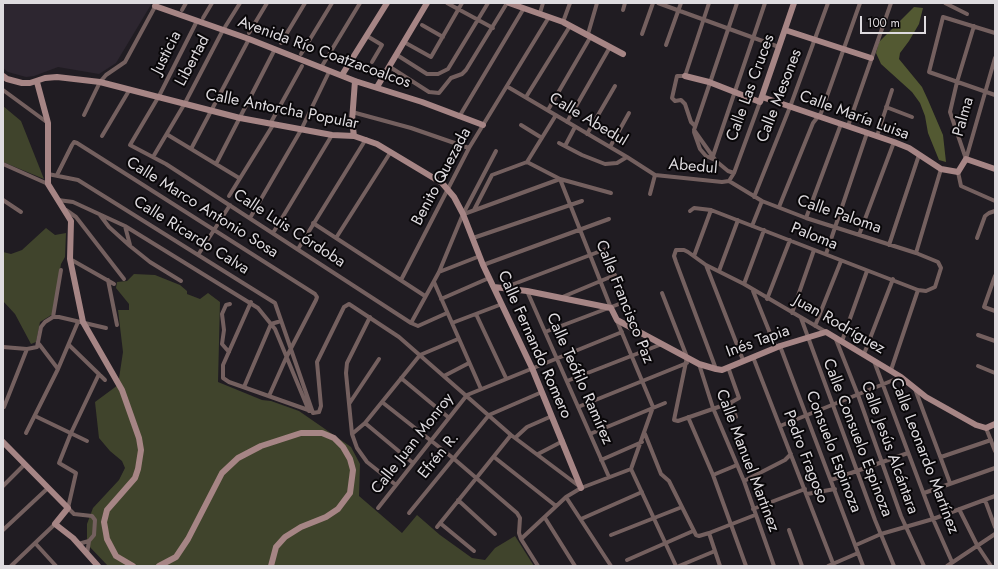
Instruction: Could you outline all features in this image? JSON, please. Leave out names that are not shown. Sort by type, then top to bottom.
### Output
[{"type":"street","points":[[182,10],[186,3]]},
{"type":"street","points":[[203,18],[212,3]]},
{"type":"street","name":"Libertad","points":[[153,157],[168,135],[224,28],[240,3]]},
{"type":"street","points":[[191,149],[267,3]]},
{"type":"street","points":[[281,43],[305,3]]},
{"type":"street","points":[[301,54],[332,3]]},
{"type":"street","points":[[322,66],[360,3]]},
{"type":"street","points":[[342,75],[387,3]]},
{"type":"street","points":[[377,87],[427,3]]},
{"type":"street","points":[[447,3],[493,28]]},
{"type":"street","points":[[404,42],[431,57],[462,3]]},
{"type":"street","points":[[396,55],[428,74],[438,74],[448,69],[488,3]]},
{"type":"street","points":[[390,67],[429,92],[439,93],[451,78],[462,74],[511,3],[563,22],[623,54]]},
{"type":"street","points":[[540,14],[543,3]]},
{"type":"street","points":[[563,22],[570,3]]},
{"type":"street","points":[[548,110],[589,35],[597,3]]},
{"type":"street","points":[[623,10],[625,3]]},
{"type":"street","points":[[642,34],[653,3]]},
{"type":"street","points":[[658,3],[779,47]]},
{"type":"street","points":[[666,45],[681,3]]},
{"type":"street","points":[[709,3],[685,76],[677,76],[672,98],[675,100],[681,100],[685,104],[694,128],[716,161]]},
{"type":"street","points":[[734,173],[706,156],[700,149],[694,128],[737,3]]},
{"type":"street","points":[[713,156],[765,3]]},
{"type":"street","name":"Calle Las Cruces","points":[[729,181],[734,173],[761,100],[794,3]]},
{"type":"street","name":"Calle Mesones","points":[[754,197],[790,107],[828,3]]},
{"type":"street","points":[[779,207],[813,123],[821,113],[860,3]]},
{"type":"street","points":[[848,126],[891,3]]},
{"type":"street","points":[[945,3],[967,14]]},
{"type":"street","points":[[84,115],[100,82],[106,75],[125,62],[156,5]]},
{"type":"street","name":"Avenida Río Coatzacoalcos","points":[[156,5],[197,20],[249,36],[275,49],[322,66],[356,81],[422,102],[483,125]]},
{"type":"street","points":[[459,117],[524,8]]},
{"type":"street","name":"Benito Quezada","points":[[401,280],[469,148],[508,87],[549,17]]},
{"type":"street","points":[[995,33],[943,17],[929,72],[995,95]]},
{"type":"street","name":"Justicia","points":[[130,145],[159,96],[197,20]]},
{"type":"street","points":[[422,25],[443,37]]},
{"type":"street","points":[[526,97],[570,26]]},
{"type":"street","points":[[974,26],[956,82],[950,112],[966,159],[995,168]]},
{"type":"street","points":[[785,30],[871,58]]},
{"type":"street","points":[[367,36],[382,44],[372,62]]},
{"type":"street","points":[[568,122],[610,47]]},
{"type":"street","points":[[216,164],[275,49]]},
{"type":"street","name":"Palma","points":[[958,172],[966,159],[995,58]]},
{"type":"street","points":[[229,196],[272,125],[302,66]]},
{"type":"street","points":[[250,218],[300,130],[328,74]]},
{"type":"street","name":"Calle Antorcha Popular","points":[[3,76],[22,83],[37,82],[45,78],[57,77],[100,82],[272,125],[366,139],[442,183],[448,189]]},
{"type":"street","name":"Calle María Luisa","points":[[685,76],[709,82],[734,92],[761,100],[790,107],[877,136],[894,142],[942,169],[958,172]]},
{"type":"street","points":[[354,136],[352,112],[356,81]]},
{"type":"street","points":[[37,82],[48,123],[48,184],[66,210],[71,221],[70,259],[81,322],[122,390],[139,438],[141,450],[138,469],[134,478],[107,510],[104,522],[107,539],[116,556],[132,566]]},
{"type":"street","points":[[587,134],[616,86]]},
{"type":"street","name":"Calle Abedul","points":[[508,87],[655,175]]},
{"type":"street","points":[[102,136],[130,89]]},
{"type":"street","points":[[3,90],[48,123]]},
{"type":"street","points":[[877,136],[892,90]]},
{"type":"street","points":[[886,107],[912,117]]},
{"type":"street","points":[[352,112],[411,128],[469,148]]},
{"type":"street","points":[[610,147],[629,113]]},
{"type":"street","points":[[474,210],[492,175],[527,162],[556,115]]},
{"type":"street","points":[[806,218],[841,124]]},
{"type":"street","points":[[521,125],[542,138]]},
{"type":"street","points":[[565,146],[575,127]]},
{"type":"street","points":[[826,254],[867,133]]},
{"type":"street","points":[[168,135],[239,178]]},
{"type":"street","points":[[273,233],[332,135]]},
{"type":"street","points":[[298,249],[366,139]]},
{"type":"street","name":"Calle Marco Antonio Sosa","points":[[57,175],[74,142],[213,229],[317,297],[292,350]]},
{"type":"street","points":[[859,234],[894,142]]},
{"type":"street","points":[[559,143],[594,161],[605,164],[617,163],[626,157]]},
{"type":"street","name":"Calle Luis Córdoba","points":[[130,145],[153,157],[230,205],[411,323]]},
{"type":"street","points":[[447,313],[418,326],[411,323],[439,272],[463,214],[496,150]]},
{"type":"street","points":[[336,238],[390,153]]},
{"type":"street","points":[[889,245],[919,155]]},
{"type":"street","points":[[527,162],[560,179],[611,193]]},
{"type":"street","points":[[3,164],[48,184]]},
{"type":"street","points":[[916,252],[942,169]]},
{"type":"street","points":[[958,172],[961,186],[995,201]]},
{"type":"street","name":"Calle Ricardo Calva","points":[[48,174],[78,180],[275,303],[314,413]]},
{"type":"street","points":[[650,194],[655,175]]},
{"type":"street","name":"Abedul","points":[[655,175],[722,182],[729,181]]},
{"type":"street","points":[[463,214],[560,179]]},
{"type":"street","name":"Calle Francisco Paz","points":[[560,179],[611,308],[653,407]]},
{"type":"street","name":"Calle Paloma","points":[[729,181],[762,201],[806,218],[889,245],[916,252],[938,262],[941,268],[935,287],[929,290]]},
{"type":"street","name":"Calle Fernando Romero","points":[[448,189],[463,214],[483,265],[532,368],[581,488]]},
{"type":"street","points":[[3,200],[21,212]]},
{"type":"street","points":[[58,200],[73,202],[125,226],[251,302],[271,324],[309,411]]},
{"type":"street","points":[[473,238],[582,201]]},
{"type":"street","points":[[752,226],[762,201]]},
{"type":"street","points":[[198,255],[213,229],[230,205]]},
{"type":"street","name":"Paloma","points":[[690,211],[694,208],[711,210],[841,261],[893,279],[918,290],[929,290]]},
{"type":"street","points":[[66,210],[76,216],[124,279]]},
{"type":"street","points":[[694,256],[711,210]]},
{"type":"street","points":[[977,238],[985,216],[995,211]]},
{"type":"street","points":[[100,215],[109,227],[130,246],[150,262],[181,281]]},
{"type":"street","points":[[483,265],[581,231],[609,219]]},
{"type":"street","points":[[719,271],[738,220]]},
{"type":"street","points":[[313,223],[425,296]]},
{"type":"street","points":[[125,226],[130,246]]},
{"type":"street","points":[[744,284],[764,230]]},
{"type":"street","points":[[767,298],[790,240]]},
{"type":"street","points":[[504,288],[606,248]]},
{"type":"street","name":"Juan Rodríguez","points":[[719,370],[676,262],[674,256],[676,250],[684,250],[706,266],[744,284],[753,291],[901,376],[926,397],[976,425],[986,428]]},
{"type":"street","points":[[792,313],[814,250]]},
{"type":"street","points":[[439,272],[480,256]]},
{"type":"street","points":[[70,259],[114,284]]},
{"type":"street","points":[[815,326],[841,261]]},
{"type":"street","points":[[706,266],[743,360]]},
{"type":"street","points":[[53,317],[61,270]]},
{"type":"street","points":[[842,341],[867,270]]},
{"type":"street","points":[[560,298],[615,275]]},
{"type":"street","points":[[995,276],[984,307],[995,312]]},
{"type":"street","points":[[442,298],[489,278]]},
{"type":"street","points":[[864,354],[893,279]]},
{"type":"street","points":[[108,280],[117,325]]},
{"type":"street","points":[[434,282],[481,389]]},
{"type":"street","points":[[494,287],[527,291],[611,308]]},
{"type":"street","points":[[891,370],[918,290]]},
{"type":"street","name":"Calle Teófilo Ramírez","points":[[527,291],[609,477]]},
{"type":"street","name":"Consuelo Espinoza","points":[[753,291],[806,415],[863,566]]},
{"type":"street","points":[[662,293],[687,360],[673,418],[676,421],[730,403],[739,398],[728,367]]},
{"type":"street","points":[[545,332],[627,301]]},
{"type":"street","points":[[251,302],[224,365],[223,378],[229,382],[314,413],[319,412],[321,406],[317,362],[345,305],[350,304],[398,336],[513,437],[538,454],[581,488]]},
{"type":"street","points":[[229,352],[222,344],[224,330],[222,314],[226,305],[230,304]]},
{"type":"street","points":[[452,323],[502,304]]},
{"type":"street","points":[[476,314],[506,378]]},
{"type":"street","points":[[58,369],[39,344],[41,327],[45,322],[53,317],[59,317],[106,328]]},
{"type":"street","points":[[370,317],[347,363],[352,434],[357,448],[367,462],[396,485]]},
{"type":"street","name":"Calle Consuelo Espinoza","points":[[801,318],[857,472],[894,566]]},
{"type":"street","points":[[617,320],[662,344],[687,360],[719,370]]},
{"type":"street","points":[[271,324],[281,321]]},
{"type":"street","points":[[26,433],[81,322]]},
{"type":"street","points":[[244,387],[271,324]]},
{"type":"street","name":"Calle Juan Monroy","points":[[378,508],[466,395],[622,332]]},
{"type":"street","name":"Inés Tapia","points":[[719,370],[778,347],[826,332]]},
{"type":"street","points":[[978,335],[995,341]]},
{"type":"street","name":"Calle Jesús Alcántara","points":[[834,337],[858,395],[906,527],[924,566]]},
{"type":"street","points":[[352,434],[365,423],[420,355],[458,339]]},
{"type":"street","points":[[3,347],[27,349],[34,348],[39,344]]},
{"type":"street","points":[[567,381],[662,344]]},
{"type":"street","points":[[69,345],[105,380]]},
{"type":"street","points":[[4,406],[27,349]]},
{"type":"street","points":[[269,396],[286,358],[292,350]]},
{"type":"street","name":"Pedro Fragoso","points":[[753,356],[807,494],[832,565]]},
{"type":"street","points":[[349,404],[379,359]]},
{"type":"street","name":"Calle Leonardo Martínez","points":[[873,359],[884,384],[933,519],[952,562]]},
{"type":"street","points":[[578,407],[643,382],[687,360]]},
{"type":"street","points":[[444,376],[469,363]]},
{"type":"street","name":"Calle Manuel Martínez","points":[[699,364],[713,408],[744,481],[774,566]]},
{"type":"street","points":[[978,366],[995,373]]},
{"type":"street","points":[[13,566],[55,524],[68,508],[76,473],[59,463],[71,433],[99,374]]},
{"type":"street","points":[[780,426],[901,376]]},
{"type":"street","points":[[401,378],[448,417]]},
{"type":"street","points":[[914,388],[950,483]]},
{"type":"street","points":[[489,415],[542,392]]},
{"type":"street","points":[[382,402],[476,478],[520,518],[519,533],[521,539],[538,566]]},
{"type":"street","points":[[590,434],[665,403]]},
{"type":"street","points":[[730,403],[736,418]]},
{"type":"street","points":[[653,407],[645,434],[631,469],[666,544],[678,566],[715,551]]},
{"type":"street","name":"Efrén R.","points":[[409,513],[452,458],[489,415]]},
{"type":"street","points":[[35,416],[87,441]]},
{"type":"street","points":[[474,551],[438,525],[476,478],[513,437],[527,427],[552,416]]},
{"type":"street","points":[[688,417],[713,474],[746,566]]},
{"type":"street","points":[[365,423],[413,463]]},
{"type":"street","points":[[995,424],[986,428],[995,451]]},
{"type":"street","points":[[159,566],[176,557],[188,539],[222,473],[238,458],[261,446],[301,433],[322,432],[334,438],[343,447],[350,459],[353,470],[350,493],[338,509],[326,517],[301,527],[285,537],[276,547],[271,566]]},
{"type":"street","points":[[645,434],[661,474],[669,481],[693,531],[699,536],[755,515]]},
{"type":"street","points":[[941,457],[991,440]]},
{"type":"street","points":[[538,454],[563,441]]},
{"type":"street","points":[[602,460],[642,442]]},
{"type":"street","points":[[3,443],[74,514],[92,516],[95,520],[94,535],[89,541],[87,554]]},
{"type":"street","points":[[831,480],[908,453]]},
{"type":"street","points":[[744,481],[785,460],[791,454]]},
{"type":"street","points":[[494,457],[556,506]]},
{"type":"street","points":[[3,486],[25,464]]},
{"type":"street","points":[[713,474],[737,465]]},
{"type":"street","points":[[924,493],[995,468]]},
{"type":"street","points":[[521,539],[566,497],[581,488],[631,469]]},
{"type":"street","points":[[3,530],[48,488]]},
{"type":"street","points":[[807,494],[835,489]]},
{"type":"street","points":[[753,509],[805,490]]},
{"type":"street","points":[[581,519],[642,492]]},
{"type":"street","points":[[856,545],[881,534],[933,519],[995,496]]},
{"type":"street","points":[[566,497],[611,566]]},
{"type":"street","points":[[458,500],[495,534]]},
{"type":"street","points":[[985,500],[995,527]]},
{"type":"street","points":[[611,535],[682,507]]},
{"type":"street","points":[[959,509],[977,545],[991,566]]},
{"type":"street","points":[[545,518],[575,566]]},
{"type":"street","points":[[55,524],[78,544],[98,566]]},
{"type":"street","points":[[789,530],[802,566]]},
{"type":"street","points":[[627,560],[693,531]]},
{"type":"street","points":[[709,533],[720,566]]},
{"type":"street","points":[[947,566],[995,534]]},
{"type":"street","points":[[78,544],[89,541]]},
{"type":"street","points":[[35,543],[56,566]]},
{"type":"street","points":[[832,565],[858,553]]},
{"type":"shaded area","points":[[3,3],[152,3],[116,63],[99,74],[58,67],[34,76],[26,77],[8,72],[3,68]]},
{"type":"green space","points":[[914,7],[923,8],[919,24],[900,53],[899,59],[922,87],[928,100],[943,135],[946,162],[939,160],[928,133],[925,116],[920,103],[912,92],[881,64],[876,53],[879,42]]},
{"type":"green space","points":[[3,106],[21,121],[44,179],[3,162]]},
{"type":"green space","points":[[46,228],[55,235],[66,233],[65,257],[61,264],[53,314],[40,322],[36,342],[31,344],[15,314],[3,301],[3,252],[11,254],[22,250]]},
{"type":"green space","points":[[134,274],[155,275],[180,285],[187,291],[187,294],[200,299],[208,293],[220,302],[218,382],[262,400],[271,401],[299,411],[351,447],[360,464],[359,496],[402,533],[417,515],[440,535],[472,558],[485,560],[495,548],[515,536],[534,566],[108,566],[87,544],[87,524],[93,508],[119,480],[125,468],[122,461],[110,451],[99,438],[95,402],[118,385],[123,352],[118,310],[129,310],[129,304],[116,288],[117,282],[127,281]]}]
